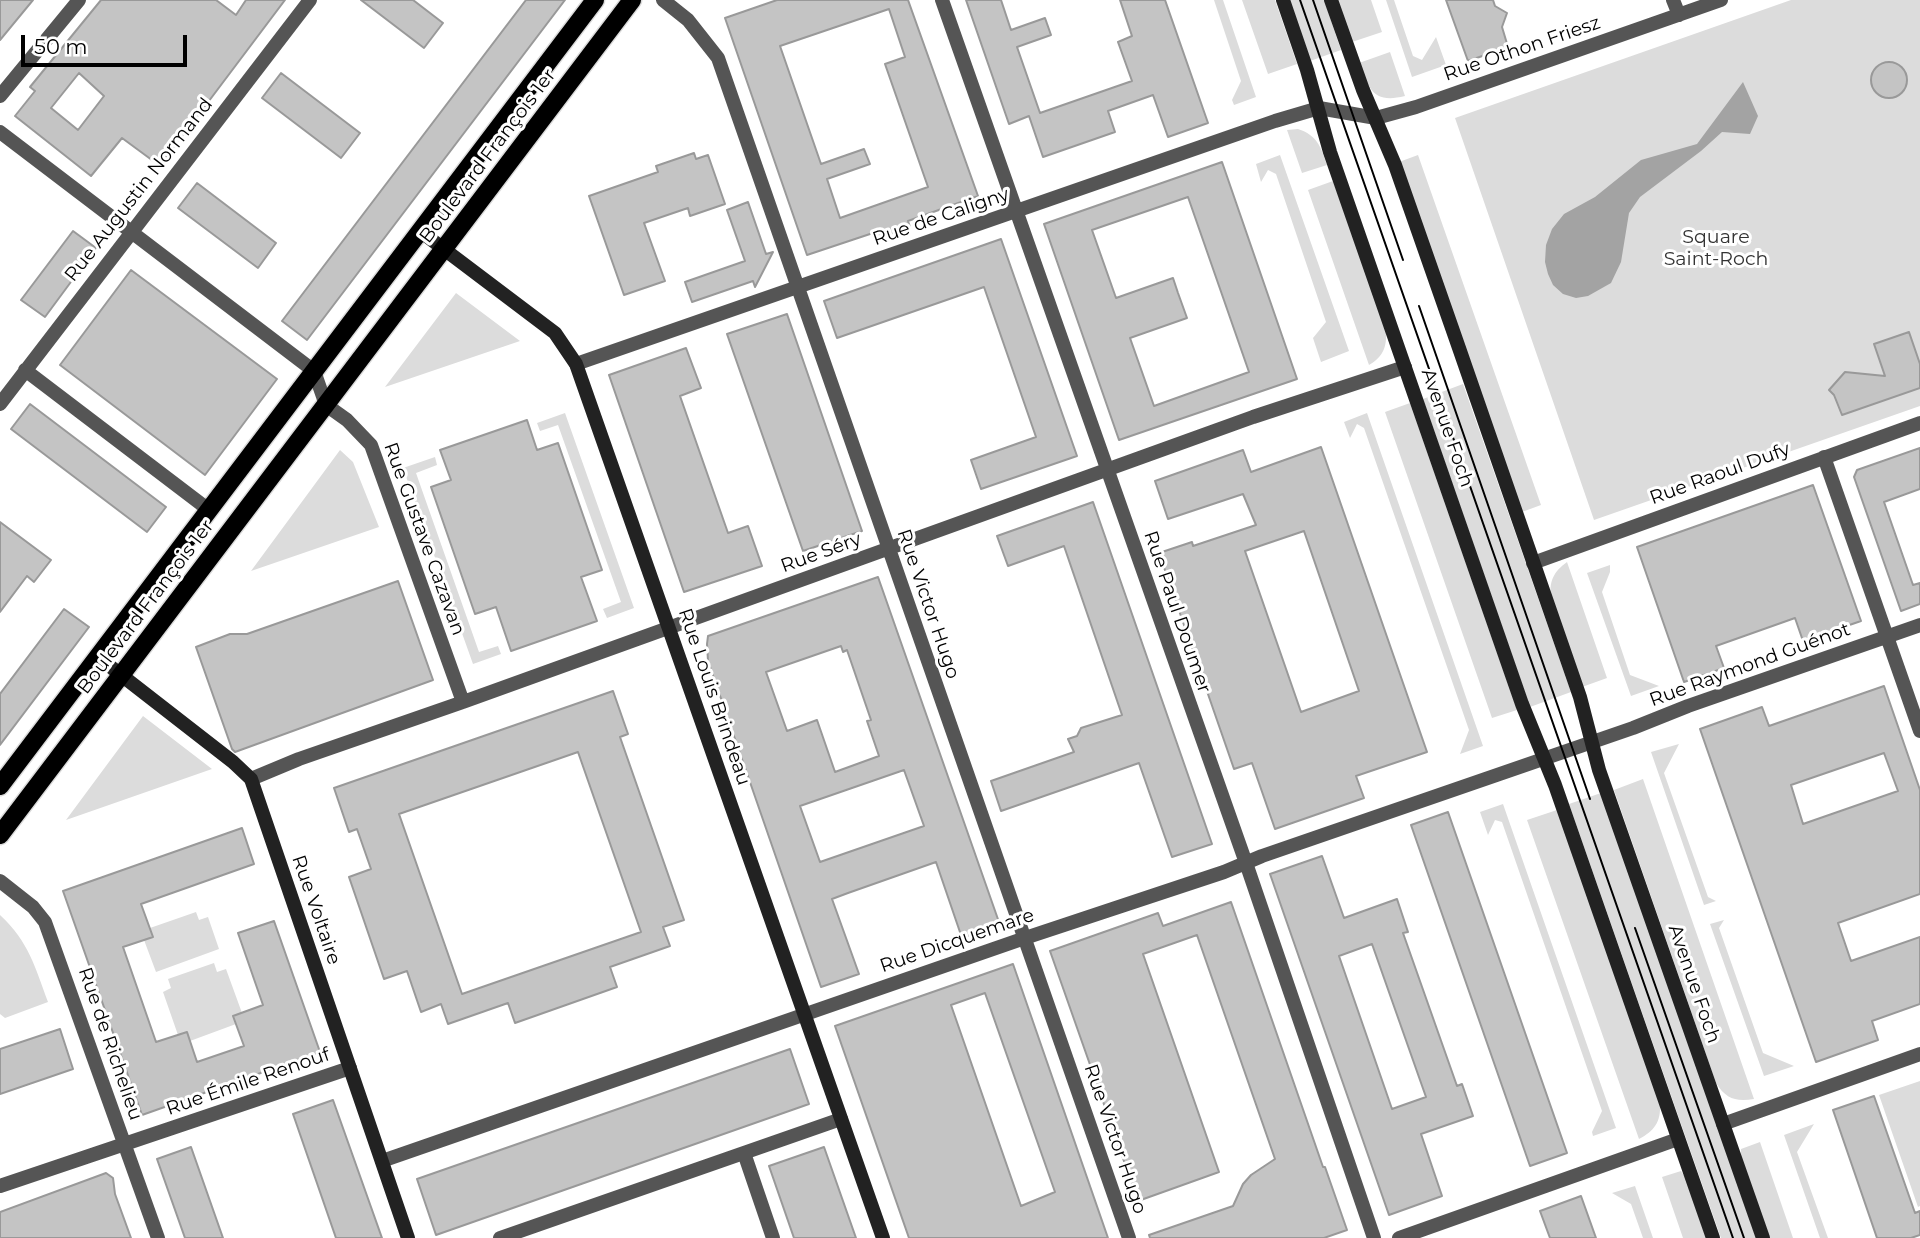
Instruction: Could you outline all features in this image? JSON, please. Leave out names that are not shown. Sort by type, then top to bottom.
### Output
[{"type":"main road","name":"Boulevard François 1er","points":[[0,786],[595,0]]},
{"type":"main road","name":"Boulevard François 1er","points":[[0,835],[632,0]]},
{"type":"street","points":[[0,96],[79,0]]},
{"type":"street","name":"Rue Augustin Normand","points":[[0,404],[310,0]]},
{"type":"street","name":"Rue Victor Hugo","points":[[663,0],[688,20],[718,58],[1129,1238]]},
{"type":"street","name":"Rue Paul Doumer","points":[[942,0],[1246,863],[1374,1238]]},
{"type":"street","name":"Avenue Foch","points":[[1283,0],[1319,108],[1333,162],[1713,1238]]},
{"type":"street","name":"Avenue Foch","points":[[1331,0],[1363,90],[1395,165],[1580,698],[1599,771],[1763,1238]]},
{"type":"street","points":[[1673,0],[1679,15]]},
{"type":"street","name":"Rue Othon Friesz","points":[[1376,118],[1416,107],[1721,0]]},
{"type":"street","points":[[1319,108],[1376,118]]},
{"type":"street","name":"Rue de Caligny","points":[[576,364],[1319,108]]},
{"type":"street","points":[[0,132],[314,371],[326,405]]},
{"type":"street","name":"Rue Louis Brindeau","points":[[421,231],[555,333],[576,364],[883,1238]]},
{"type":"street","name":"Rue Séry","points":[[251,779],[299,759],[1253,417],[1405,367]]},
{"type":"street","points":[[26,370],[209,510]]},
{"type":"street","name":"Rue Gustave Cazavan","points":[[326,405],[347,420],[371,445],[463,702]]},
{"type":"street","name":"Rue Raoul Dufy","points":[[1533,563],[1920,423]]},
{"type":"street","points":[[1824,457],[1920,731]]},
{"type":"street","name":"Rue Raymond Guénot","points":[[1592,741],[1920,625]]},
{"type":"street","name":"Rue Voltaire","points":[[98,657],[251,779],[408,1238]]},
{"type":"street","points":[[1544,758],[1592,741]]},
{"type":"street","name":"Rue Dicquemare","points":[[382,1161],[1544,758]]},
{"type":"street","name":"Rue de Richelieu","points":[[0,881],[33,907],[45,922],[158,1238]]},
{"type":"street","points":[[1723,1124],[1920,1055]]},
{"type":"street","name":"Rue Émile Renouf","points":[[0,1186],[349,1068]]},
{"type":"street","points":[[500,1238],[841,1119]]},
{"type":"street","points":[[1399,1238],[1678,1139]]},
{"type":"street","points":[[744,1153],[774,1238]]},
{"type":"green space","points":[[1214,0],[1223,0],[1256,97],[1234,105],[1232,100],[1241,81]]},
{"type":"green space","points":[[1242,0],[1275,0],[1297,64],[1268,74]]},
{"type":"green space","points":[[1289,0],[1324,0],[1341,50],[1310,61]]},
{"type":"green space","points":[[1337,0],[1371,0],[1382,32],[1352,42]]},
{"type":"green space","points":[[1386,0],[1394,0],[1413,56],[1422,60],[1436,37],[1446,65],[1412,77]]},
{"type":"green space","name":"Square Saint-Roch","points":[[1791,0],[1920,0],[1920,406],[1594,520],[1455,118]]},
{"type":"green space","points":[[1390,52],[1405,96],[1379,96],[1370,87],[1359,63]]},
{"type":"green space","points":[[1298,129],[1317,142],[1327,165],[1302,173],[1287,130]]},
{"type":"green space","points":[[1280,155],[1349,351],[1321,362],[1313,338],[1326,322],[1276,174],[1268,170],[1261,182],[1256,164]]},
{"type":"green space","points":[[1418,155],[1541,505],[1522,512],[1399,162]]},
{"type":"green space","points":[[1333,181],[1386,331],[1383,351],[1378,359],[1369,365],[1308,190]]},
{"type":"green space","points":[[456,293],[520,341],[385,387]]},
{"type":"green space","points":[[1463,384],[1571,692],[1530,707],[1423,399]]},
{"type":"green space","points":[[1410,403],[1517,710],[1492,718],[1385,412]]},
{"type":"green space","points":[[565,413],[634,608],[607,618],[603,609],[621,602],[558,425],[540,431],[537,423]]},
{"type":"green space","points":[[1367,413],[1483,746],[1460,754],[1469,730],[1364,428],[1357,424],[1350,438],[1344,422]]},
{"type":"green space","points":[[340,450],[353,462],[379,527],[251,571]]},
{"type":"green space","points":[[435,457],[437,465],[416,473],[479,652],[498,646],[501,654],[473,664],[403,468]]},
{"type":"green space","points":[[1567,562],[1607,678],[1582,687],[1551,598],[1553,578]]},
{"type":"green space","points":[[1610,565],[1602,592],[1630,675],[1659,686],[1631,696],[1587,573]]},
{"type":"green space","points":[[143,716],[212,769],[66,820]]},
{"type":"green space","points":[[1679,744],[1664,773],[1708,897],[1716,901],[1704,905],[1651,752]]},
{"type":"green space","points":[[1643,779],[1754,1099],[1732,1098],[1716,1083],[1614,790]]},
{"type":"green space","points":[[1601,793],[1756,1238],[1721,1238],[1569,804]]},
{"type":"green space","points":[[1503,804],[1616,1128],[1593,1136],[1592,1132],[1602,1111],[1502,822],[1495,820],[1488,835],[1480,812]]},
{"type":"green space","points":[[1557,810],[1660,1104],[1656,1125],[1639,1139],[1527,820]]},
{"type":"green space","points":[[196,912],[199,920],[208,917],[219,949],[156,972],[144,940],[153,936],[150,928]]},
{"type":"green space","points":[[0,915],[25,945],[48,1002],[5,1018],[0,1014]]},
{"type":"green space","points":[[1724,920],[1719,928],[1763,1053],[1794,1066],[1764,1076],[1710,924]]},
{"type":"green space","points":[[214,963],[217,972],[226,969],[242,1013],[233,1016],[236,1024],[190,1041],[186,1032],[178,1035],[163,992],[171,988],[168,979]]},
{"type":"green space","points":[[1920,1081],[1920,1206],[1918,1207],[1879,1095]]},
{"type":"green space","points":[[1814,1124],[1797,1152],[1828,1238],[1820,1238],[1784,1135]]},
{"type":"green space","points":[[1760,1142],[1793,1238],[1770,1238],[1741,1157],[1741,1149]]},
{"type":"green space","points":[[1681,1171],[1706,1238],[1683,1238],[1662,1177]]},
{"type":"green space","points":[[1635,1186],[1653,1238],[1643,1238],[1631,1204],[1612,1193]]},
{"type":"shaded area","points":[[1743,82],[1758,116],[1750,134],[1722,132],[1640,197],[1629,213],[1621,262],[1611,283],[1588,296],[1576,298],[1563,294],[1553,285],[1545,262],[1546,245],[1552,229],[1564,214],[1595,197],[1641,160],[1697,144]]},
{"type":"building","points":[[0,0],[33,0],[0,40]]},
{"type":"building","points":[[101,0],[216,0],[236,15],[246,0],[285,0],[160,166],[122,138],[91,176],[15,116],[35,91],[30,87]],"holes":[[[79,73],[104,96],[78,130],[51,108]]]},
{"type":"building","points":[[361,0],[413,0],[443,23],[424,48]]},
{"type":"building","points":[[526,0],[565,0],[307,340],[282,321]]},
{"type":"building","points":[[777,0],[908,0],[978,196],[908,221],[910,227],[878,238],[876,232],[807,255],[725,18]],"holes":[[[889,9],[905,57],[885,64],[928,187],[840,218],[827,179],[870,164],[864,149],[821,164],[780,46]]]},
{"type":"building","points":[[966,0],[1001,0],[1011,30],[1045,18],[1051,35],[1017,47],[1040,113],[1132,81],[1118,42],[1132,36],[1120,0],[1165,0],[1208,123],[1168,137],[1153,95],[1108,111],[1115,132],[1043,157],[1029,116],[1009,124]]},
{"type":"building","points":[[1446,0],[1493,0],[1495,6],[1507,13],[1502,27],[1508,47],[1468,61]]},
{"type":"building","points":[[1889,62],[1902,67],[1907,80],[1902,93],[1889,98],[1876,93],[1871,80],[1876,67]]},
{"type":"building","points":[[281,73],[360,133],[341,158],[262,98]]},
{"type":"building","points":[[694,153],[696,159],[708,155],[725,204],[690,216],[688,208],[644,223],[665,281],[624,295],[589,196],[658,172],[656,166]]},
{"type":"building","points":[[1222,162],[1297,379],[1119,440],[1044,224]],"holes":[[[1188,197],[1249,372],[1154,406],[1130,338],[1187,318],[1173,278],[1116,298],[1092,230]]]},
{"type":"building","points":[[197,183],[276,243],[258,268],[178,208]]},
{"type":"building","points":[[748,202],[766,254],[773,252],[755,287],[753,281],[692,302],[685,282],[745,261],[727,210]]},
{"type":"building","points":[[73,231],[96,248],[45,317],[21,300]]},
{"type":"building","points":[[1001,239],[1077,456],[981,489],[971,460],[1036,437],[984,287],[837,338],[824,301]]},
{"type":"building","points":[[131,270],[277,379],[205,475],[60,365]]},
{"type":"building","points":[[787,314],[862,531],[803,551],[727,334]]},
{"type":"building","points":[[1909,332],[1920,364],[1920,388],[1842,415],[1834,395],[1829,390],[1845,372],[1885,376],[1874,344]]},
{"type":"building","points":[[686,348],[701,388],[680,396],[728,533],[748,526],[762,566],[684,592],[609,375]]},
{"type":"building","points":[[30,404],[166,507],[147,532],[11,429]]},
{"type":"building","points":[[527,420],[537,450],[558,443],[602,570],[581,577],[597,621],[511,651],[496,607],[475,614],[431,487],[451,480],[440,450]]},
{"type":"building","points":[[1321,447],[1427,752],[1356,776],[1364,798],[1275,829],[1252,763],[1234,769],[1159,553],[1192,542],[1193,546],[1256,525],[1243,494],[1168,519],[1155,481],[1243,450],[1251,472]],"holes":[[[1304,531],[1359,691],[1301,712],[1245,551]]]},
{"type":"building","points":[[1920,448],[1920,489],[1884,502],[1913,585],[1920,583],[1920,604],[1901,611],[1854,477],[1857,470]]},
{"type":"building","points":[[1813,485],[1861,621],[1803,641],[1795,618],[1716,646],[1724,668],[1684,682],[1637,547]]},
{"type":"building","points":[[1093,502],[1212,844],[1172,857],[1139,763],[1001,811],[991,781],[1074,752],[1068,739],[1077,736],[1081,728],[1122,715],[1064,546],[1008,566],[997,536]]},
{"type":"building","points":[[0,522],[51,560],[34,582],[27,576],[0,612]]},
{"type":"building","points":[[878,577],[1000,925],[962,938],[936,862],[832,899],[859,974],[821,987],[708,661],[708,636]],"holes":[[[841,646],[843,652],[847,650],[871,720],[867,721],[879,756],[835,772],[817,720],[787,731],[766,672]],[[904,770],[924,826],[820,862],[800,806]]]},
{"type":"building","points":[[398,581],[433,680],[235,752],[196,647],[230,634],[247,634]]},
{"type":"building","points":[[64,609],[89,627],[0,745],[0,694]]},
{"type":"building","points":[[1884,686],[1920,790],[1920,894],[1838,923],[1851,961],[1920,937],[1920,1004],[1872,1021],[1878,1040],[1816,1062],[1700,729],[1762,707],[1769,726]],"holes":[[[1884,753],[1898,791],[1803,824],[1791,785]]]},
{"type":"building","points":[[613,691],[628,734],[620,737],[684,920],[663,927],[670,946],[610,967],[617,987],[515,1023],[508,1003],[448,1024],[441,1004],[421,1012],[407,971],[384,979],[349,877],[371,869],[357,829],[349,832],[334,788]],"holes":[[[578,752],[641,932],[462,994],[399,814]]]},
{"type":"building","points":[[1448,812],[1567,1153],[1530,1166],[1411,825]]},
{"type":"building","points":[[242,828],[254,864],[141,904],[153,937],[123,947],[156,1042],[187,1032],[197,1062],[244,1046],[233,1016],[263,1005],[238,933],[274,921],[320,1052],[142,1115],[63,891]]},
{"type":"building","points":[[1322,856],[1344,918],[1397,899],[1408,932],[1403,933],[1457,1086],[1462,1084],[1473,1116],[1421,1134],[1442,1196],[1389,1215],[1270,874]],"holes":[[[1372,944],[1426,1097],[1392,1109],[1339,956]]]},
{"type":"building","points":[[1231,902],[1347,1230],[1324,1238],[1150,1238],[1149,1235],[1233,1206],[1243,1184],[1251,1175],[1275,1159],[1197,935],[1143,954],[1219,1172],[1138,1201],[1050,951],[1158,913],[1163,926]]},
{"type":"building","points":[[1013,964],[1108,1238],[909,1238],[835,1026]],"holes":[[[985,993],[1055,1192],[1021,1206],[951,1005]]]},
{"type":"building","points":[[60,1029],[73,1069],[0,1094],[0,1049]]},
{"type":"building","points":[[790,1049],[809,1104],[436,1235],[417,1179]]},
{"type":"building","points":[[1874,1096],[1915,1213],[1920,1211],[1920,1235],[1911,1238],[1877,1238],[1833,1110]]},
{"type":"building","points":[[333,1100],[382,1238],[336,1238],[293,1114]]},
{"type":"building","points":[[191,1147],[223,1238],[185,1238],[157,1159]]},
{"type":"building","points":[[824,1147],[856,1238],[794,1238],[769,1166]]},
{"type":"building","points":[[106,1173],[113,1178],[115,1194],[131,1238],[0,1238],[0,1212]]},
{"type":"building","points":[[1581,1196],[1596,1238],[1550,1238],[1540,1211]]},
{"type":"tram line","points":[[1300,0],[1733,1238]]},
{"type":"tram line","points":[[1313,0],[1403,260]]},
{"type":"tram line","points":[[1419,306],[1590,799]]},
{"type":"tram line","points":[[1635,928],[1744,1238]]}]
